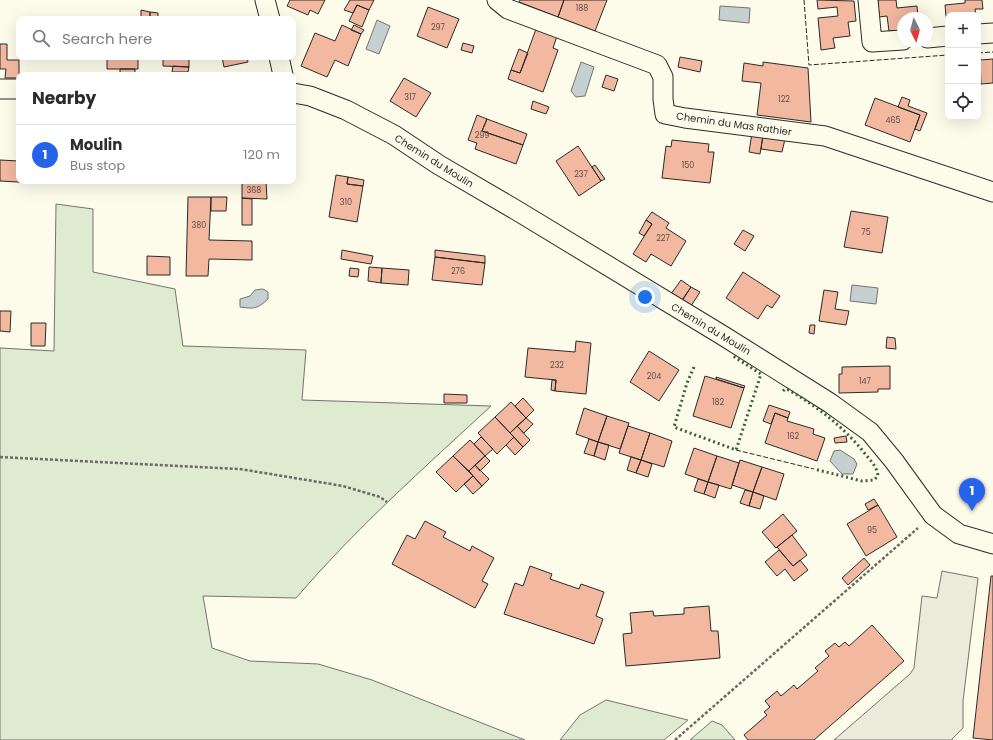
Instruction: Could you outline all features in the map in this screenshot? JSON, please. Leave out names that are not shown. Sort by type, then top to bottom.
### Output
[{"type":"street","points":[[265,0],[269,16]]},
{"type":"street","name":"Chemin du Mas Rathier","points":[[497,0],[508,9],[657,65],[663,77],[665,114],[685,118],[825,136],[993,192]]},
{"type":"street","points":[[868,0],[872,42],[897,40]]},
{"type":"street","points":[[981,34],[993,33]]},
{"type":"street","points":[[933,37],[945,36]]},
{"type":"street","points":[[280,60],[282,72]]},
{"type":"street","points":[[0,90],[16,89]]},
{"type":"street","name":"Chemin du Moulin","points":[[296,94],[310,96],[346,110],[394,135],[439,165],[516,210],[830,403],[870,432],[894,460],[915,492],[933,515],[959,534],[993,544]]},
{"type":"path","points":[[0,457],[240,469],[343,486],[380,497],[386,502]]},
{"type":"path","points":[[676,740],[933,515]]},
{"type":"green space","points":[[56,204],[93,209],[93,272],[175,289],[183,346],[306,350],[302,400],[491,406],[366,523],[296,598],[203,596],[212,648],[250,661],[318,664],[372,680],[525,740],[0,740],[0,348],[54,351]]},
{"type":"green space","points":[[606,700],[688,720],[664,740],[560,740],[580,715]]},
{"type":"green space","points":[[712,721],[722,725],[735,740],[690,740]]},
{"type":"shaded area","points":[[720,6],[750,8],[749,23],[719,20]]},
{"type":"shaded area","points":[[377,20],[390,26],[379,54],[366,49]]},
{"type":"shaded area","points":[[581,62],[594,67],[585,96],[576,97],[571,91]]},
{"type":"shaded area","points":[[852,285],[878,288],[876,304],[850,301]]},
{"type":"shaded area","points":[[263,289],[268,292],[268,299],[256,308],[240,307],[240,299],[250,296],[255,290]]},
{"type":"shaded area","points":[[840,450],[854,459],[857,464],[853,474],[842,474],[830,461],[834,451]]},
{"type":"shaded area","points":[[942,571],[978,578],[963,701],[963,728],[952,740],[834,740],[910,674],[914,668],[922,596],[937,598]]},
{"type":"building","points":[[290,0],[325,0],[318,14],[310,10],[308,15],[287,6]]},
{"type":"building","points":[[350,0],[374,0],[369,10],[357,5],[353,13],[344,10]]},
{"type":"building","points":[[520,0],[564,0],[558,17],[519,2]]},
{"type":"building","points":[[564,0],[607,0],[595,31],[558,17]]},
{"type":"building","points":[[817,0],[854,1],[856,21],[848,22],[850,36],[833,38],[835,48],[821,50],[818,18],[838,16],[837,7],[818,9]]},
{"type":"building","points":[[878,0],[896,0],[897,8],[917,6],[918,12],[897,12],[897,30],[889,31],[887,16],[879,17]]},
{"type":"building","points":[[965,0],[982,0],[983,9],[975,9],[976,12],[946,12],[945,5],[965,3]]},
{"type":"building","points":[[357,5],[369,10],[362,27],[349,21]]},
{"type":"building","points":[[428,7],[459,19],[447,48],[417,36]]},
{"type":"building","points":[[141,10],[150,12],[150,16],[141,16]]},
{"type":"building","points":[[150,12],[158,13],[158,16],[150,16]]},
{"type":"building","points":[[342,25],[361,34],[348,66],[335,60],[327,77],[301,66],[315,33],[335,41]]},
{"type":"building","points":[[354,25],[364,30],[361,34],[351,30]]},
{"type":"building","points":[[536,29],[557,36],[553,48],[558,50],[543,92],[508,79],[511,70],[520,73]]},
{"type":"building","points":[[463,43],[474,46],[472,53],[461,50]]},
{"type":"building","points":[[0,44],[7,44],[7,60],[19,60],[19,72],[16,72],[16,78],[5,78],[6,69],[0,69]]},
{"type":"building","points":[[519,49],[528,53],[520,73],[511,70]]},
{"type":"building","points":[[680,57],[702,61],[700,72],[678,67]]},
{"type":"building","points":[[993,59],[993,83],[981,84],[981,60]]},
{"type":"building","points":[[107,60],[138,60],[138,69],[107,69]]},
{"type":"building","points":[[163,60],[189,60],[189,67],[163,66]]},
{"type":"building","points":[[223,60],[248,60],[248,62],[224,67]]},
{"type":"building","points":[[763,62],[808,68],[811,122],[757,115],[761,83],[742,81],[744,63],[763,66]]},
{"type":"building","points":[[173,66],[189,67],[188,72],[172,72]]},
{"type":"building","points":[[120,69],[135,69],[135,72],[120,72]]},
{"type":"building","points":[[606,75],[618,79],[614,91],[602,87]]},
{"type":"building","points":[[404,78],[431,93],[416,117],[390,101]]},
{"type":"building","points":[[902,97],[910,100],[908,106],[927,113],[920,131],[915,129],[920,115],[898,107]]},
{"type":"building","points":[[875,98],[920,115],[910,142],[865,125]]},
{"type":"building","points":[[533,101],[549,107],[546,114],[531,109]]},
{"type":"building","points":[[477,115],[487,119],[482,131],[523,145],[516,164],[475,149],[477,143],[468,140]]},
{"type":"building","points":[[487,119],[527,134],[523,145],[482,131]]},
{"type":"building","points":[[752,133],[763,135],[760,154],[749,152]]},
{"type":"building","points":[[763,135],[785,139],[782,152],[761,149]]},
{"type":"building","points":[[672,140],[709,144],[708,152],[714,152],[710,183],[662,178],[666,146],[671,147]]},
{"type":"building","points":[[578,146],[601,181],[579,196],[556,161]]},
{"type":"building","points":[[0,160],[16,161],[16,182],[0,181]]},
{"type":"building","points":[[595,165],[605,179],[601,181],[592,167]]},
{"type":"building","points":[[336,175],[348,177],[347,184],[363,186],[357,222],[329,217]]},
{"type":"building","points":[[348,177],[364,180],[363,186],[347,184]]},
{"type":"building","points":[[242,184],[266,184],[267,199],[242,198]]},
{"type":"building","points":[[188,197],[211,197],[209,240],[252,241],[252,260],[209,259],[208,276],[186,276]]},
{"type":"building","points":[[211,197],[227,197],[226,211],[211,211]]},
{"type":"building","points":[[242,198],[252,199],[252,225],[242,225]]},
{"type":"building","points":[[851,211],[888,217],[882,253],[844,247]]},
{"type":"building","points":[[652,212],[669,223],[666,228],[686,241],[671,266],[651,254],[646,262],[633,254],[652,224],[646,220]]},
{"type":"building","points":[[646,220],[652,224],[644,236],[639,233]]},
{"type":"building","points":[[743,230],[754,236],[745,251],[734,244]]},
{"type":"building","points":[[342,250],[373,256],[371,264],[341,259]]},
{"type":"building","points":[[435,250],[485,256],[485,263],[435,257]]},
{"type":"building","points":[[147,256],[170,257],[170,275],[147,275]]},
{"type":"building","points":[[435,257],[485,263],[482,285],[432,280]]},
{"type":"building","points":[[369,267],[382,268],[381,283],[368,281]]},
{"type":"building","points":[[350,268],[359,269],[358,277],[349,276]]},
{"type":"building","points":[[382,268],[409,270],[408,285],[381,283]]},
{"type":"building","points":[[743,272],[780,296],[772,308],[767,305],[758,319],[726,298]]},
{"type":"building","points":[[681,280],[691,287],[682,301],[671,294]]},
{"type":"building","points":[[691,287],[700,292],[691,306],[682,300]]},
{"type":"building","points":[[824,290],[838,292],[835,309],[849,311],[846,325],[819,321]]},
{"type":"building","points":[[0,311],[11,311],[10,332],[0,331]]},
{"type":"building","points":[[31,323],[46,323],[45,346],[31,346]]},
{"type":"building","points":[[810,325],[815,325],[814,334],[809,333]]},
{"type":"building","points":[[887,337],[895,338],[896,349],[886,348]]},
{"type":"building","points":[[576,341],[591,343],[586,394],[555,391],[556,380],[525,377],[528,348],[575,352]]},
{"type":"building","points":[[649,351],[679,370],[659,401],[630,382]]},
{"type":"building","points":[[890,366],[890,389],[878,389],[878,392],[839,393],[839,374],[842,374],[842,367]]},
{"type":"building","points":[[705,376],[744,388],[731,428],[693,416]]},
{"type":"building","points":[[716,377],[745,386],[744,388],[716,379]]},
{"type":"building","points":[[552,380],[556,380],[555,391],[551,390]]},
{"type":"building","points":[[444,394],[467,395],[467,403],[444,403]]},
{"type":"building","points":[[523,398],[534,410],[526,418],[515,406]]},
{"type":"building","points":[[511,402],[526,418],[510,433],[495,417]]},
{"type":"building","points":[[769,405],[790,412],[788,418],[775,413],[771,424],[763,421]]},
{"type":"building","points":[[584,408],[607,416],[598,442],[576,434]]},
{"type":"building","points":[[775,413],[788,418],[787,421],[814,429],[813,434],[825,438],[817,461],[765,443]]},
{"type":"building","points":[[607,416],[629,423],[620,449],[598,442]]},
{"type":"building","points":[[495,417],[514,437],[497,454],[478,433]]},
{"type":"building","points":[[526,418],[533,424],[524,433],[517,426]]},
{"type":"building","points":[[517,426],[530,440],[523,447],[510,433]]},
{"type":"building","points":[[628,426],[650,433],[641,460],[619,453]]},
{"type":"building","points":[[650,433],[672,441],[664,467],[641,460]]},
{"type":"building","points":[[846,436],[847,442],[835,443],[834,438]]},
{"type":"building","points":[[481,437],[493,449],[485,456],[474,444]]},
{"type":"building","points":[[514,437],[523,447],[515,455],[506,445]]},
{"type":"building","points":[[589,439],[598,442],[594,456],[584,453]]},
{"type":"building","points":[[470,440],[485,456],[469,471],[453,456]]},
{"type":"building","points":[[598,442],[609,445],[605,460],[594,456]]},
{"type":"building","points":[[694,448],[717,456],[708,482],[685,474]]},
{"type":"building","points":[[453,456],[473,476],[456,492],[436,472]]},
{"type":"building","points":[[485,456],[490,461],[480,471],[475,465]]},
{"type":"building","points":[[717,456],[739,463],[731,489],[708,482]]},
{"type":"building","points":[[631,457],[641,460],[636,473],[627,470]]},
{"type":"building","points":[[641,460],[652,464],[648,477],[636,473]]},
{"type":"building","points":[[740,460],[762,467],[753,492],[732,485]]},
{"type":"building","points":[[475,465],[489,479],[482,486],[469,471]]},
{"type":"building","points":[[762,467],[784,474],[776,500],[753,492]]},
{"type":"building","points":[[473,476],[482,486],[473,494],[464,484]]},
{"type":"building","points":[[698,479],[708,482],[704,494],[694,491]]},
{"type":"building","points":[[708,482],[719,485],[715,498],[704,494]]},
{"type":"building","points":[[745,490],[753,492],[749,506],[740,503]]},
{"type":"building","points":[[753,492],[764,496],[760,509],[749,506]]},
{"type":"building","points":[[874,499],[878,505],[868,510],[865,504]]},
{"type":"building","points":[[878,505],[897,537],[866,556],[847,524]]},
{"type":"building","points":[[783,514],[797,531],[776,548],[762,532]]},
{"type":"building","points":[[425,521],[446,532],[443,537],[470,551],[472,546],[494,558],[482,581],[488,584],[475,608],[392,564],[407,535],[415,539]]},
{"type":"building","points":[[792,535],[807,555],[793,566],[777,547]]},
{"type":"building","points":[[779,550],[793,566],[800,560],[808,570],[794,581],[785,569],[777,576],[765,562]]},
{"type":"building","points":[[864,558],[870,565],[848,585],[842,578]]},
{"type":"building","points":[[530,566],[552,574],[550,579],[579,589],[581,584],[604,592],[596,616],[603,619],[594,644],[504,614],[515,583],[523,586]]},
{"type":"building","points":[[991,576],[993,576],[993,740],[973,738]]},
{"type":"building","points":[[709,606],[711,631],[718,631],[720,658],[626,666],[623,634],[632,633],[630,613],[653,611],[654,616],[684,614],[684,608]]},
{"type":"building","points":[[872,625],[904,661],[814,740],[748,740],[744,735],[767,715],[764,712],[770,707],[765,701],[777,691],[781,696],[794,685],[797,689],[818,671],[815,668],[829,656],[825,651],[835,643],[839,647],[845,642],[849,646]]},
{"type":"hedge","points":[[694,367],[687,383],[674,427],[736,450],[761,374],[733,356]]},
{"type":"hedge","points":[[783,391],[785,389],[789,390],[821,411],[840,427],[872,462],[878,476],[874,480],[862,481],[814,469]]},
{"type":"fence","points":[[804,0],[809,65],[945,55]]},
{"type":"fence","points":[[981,53],[993,52]]},
{"type":"fence","points":[[736,450],[814,469]]},
{"type":"place","name":"Moulin","points":[[972,511]]}]
